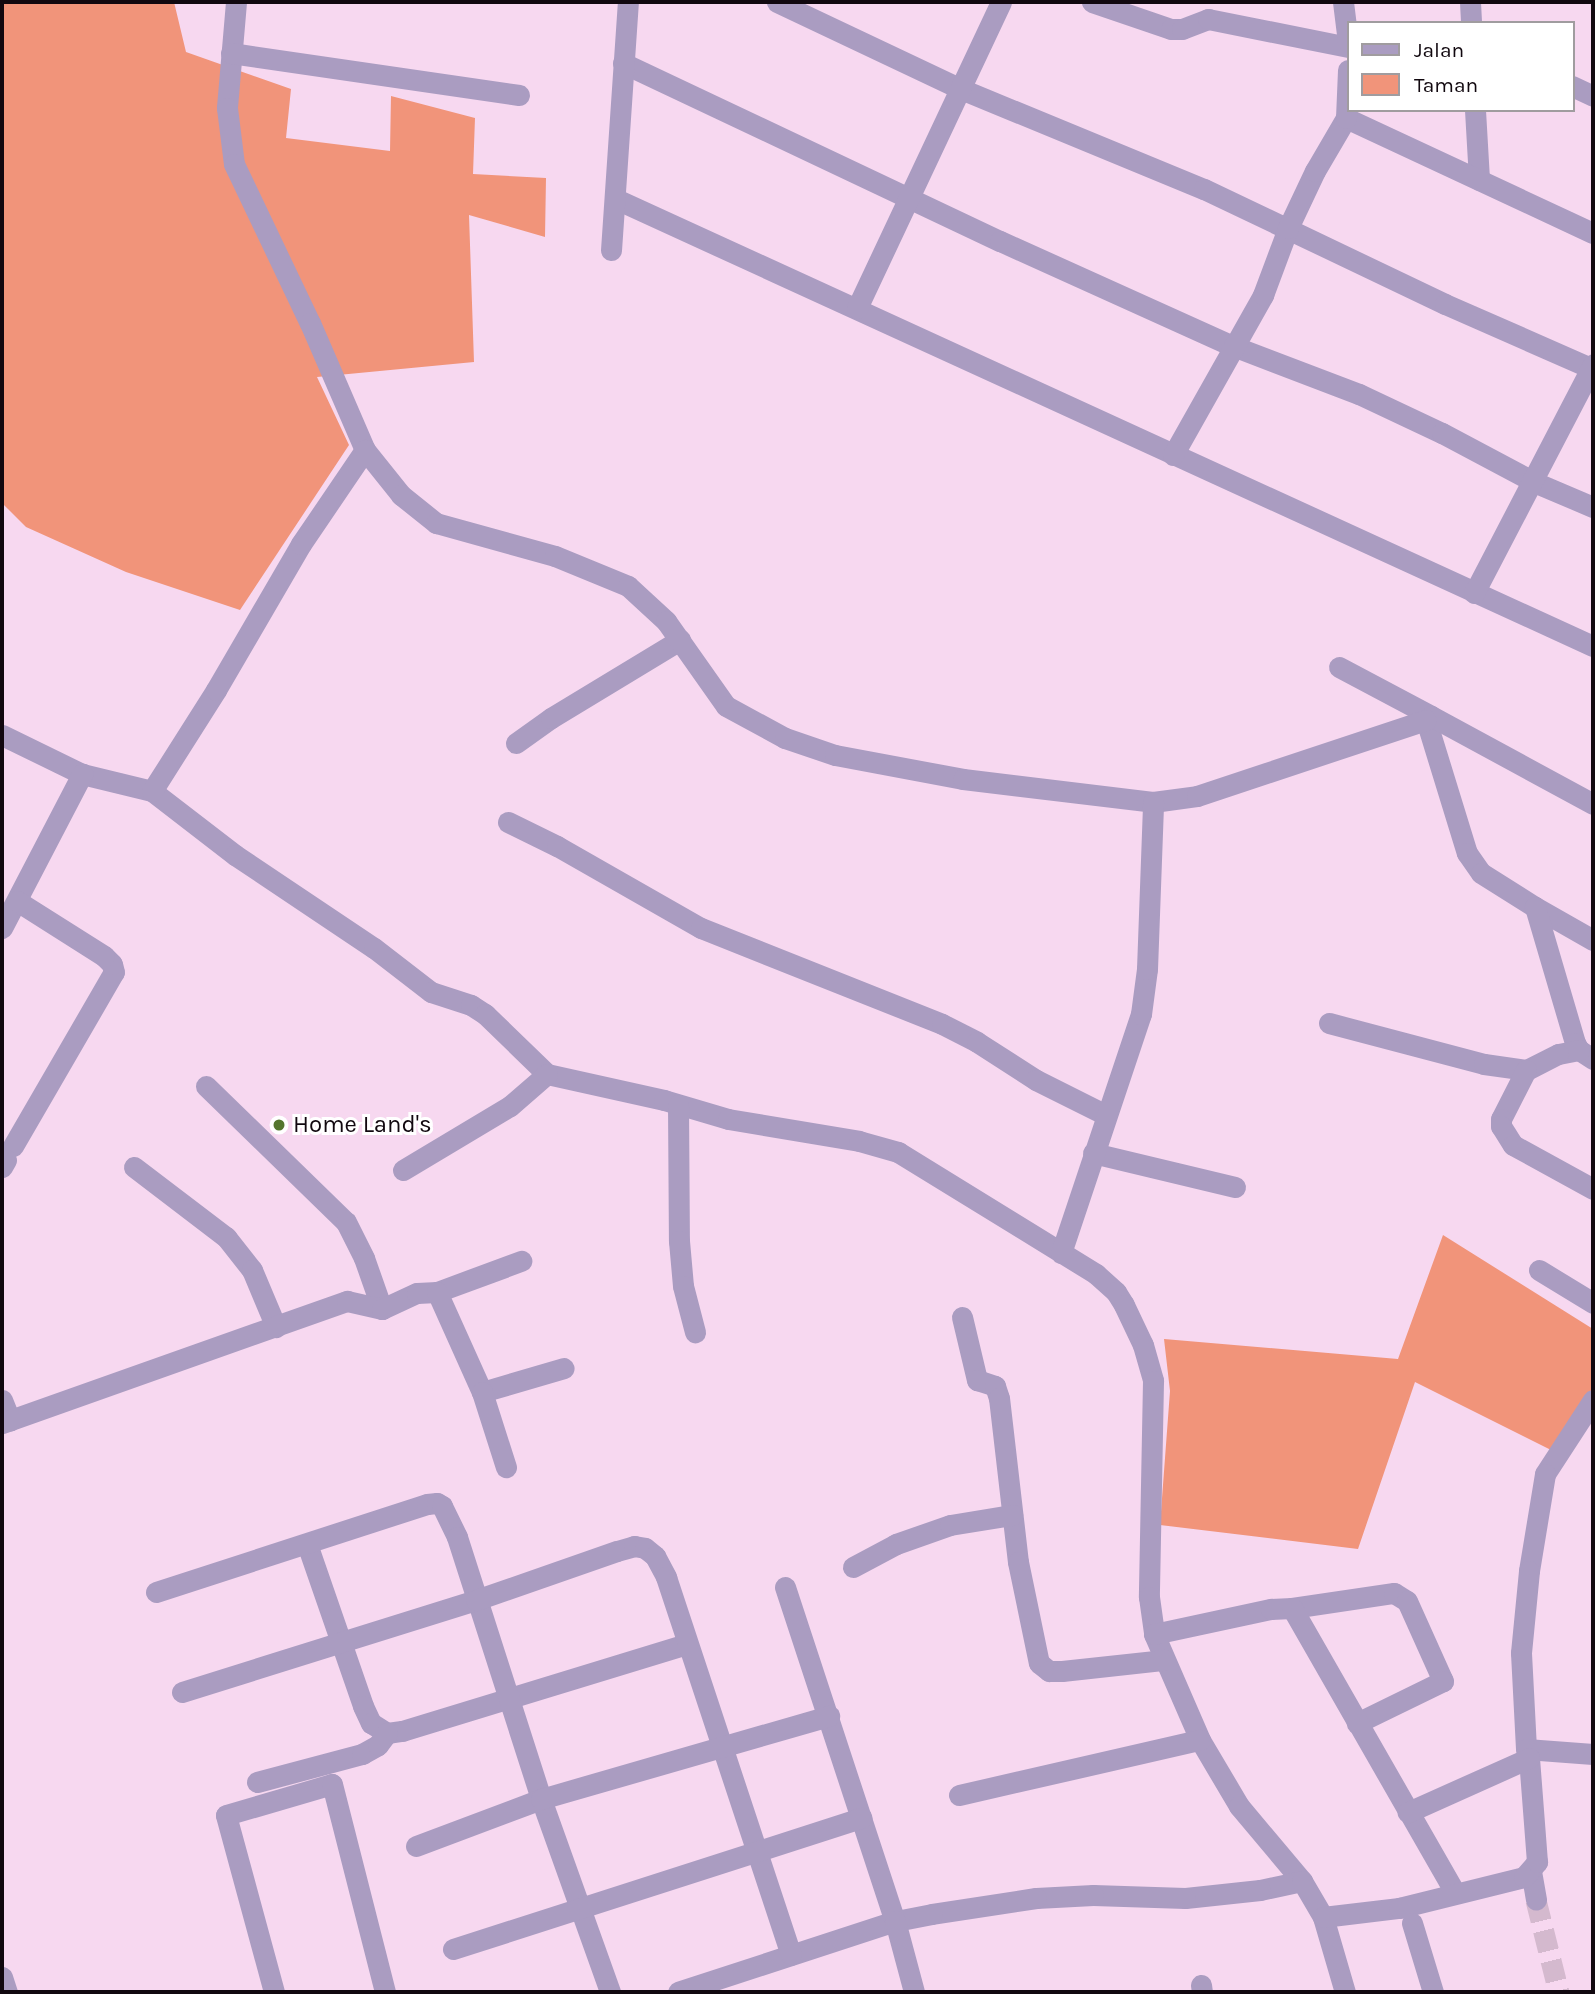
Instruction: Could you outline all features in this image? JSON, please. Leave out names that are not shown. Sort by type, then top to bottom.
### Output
[{"type":"street","points":[[236,2],[227,108],[234,164],[310,323],[365,450],[401,495],[436,523],[555,556],[628,586],[680,640],[726,706],[752,723],[835,755],[963,779],[1153,802],[1197,796],[1428,718]]},
{"type":"street","points":[[611,250],[628,2]]},
{"type":"street","points":[[777,2],[961,89],[1204,189],[1445,304],[1592,367],[1474,593]]},
{"type":"street","points":[[857,308],[1001,2]]},
{"type":"street","points":[[1092,2],[1171,29],[1182,29],[1208,19],[1346,47]]},
{"type":"street","points":[[1343,2],[1346,26]]},
{"type":"street","points":[[1470,2],[1471,21]]},
{"type":"street","points":[[231,53],[519,95]]},
{"type":"street","points":[[623,64],[908,200],[1233,346],[1359,394],[1442,433],[1534,482],[1593,507]]},
{"type":"street","points":[[1574,87],[1593,96]]},
{"type":"street","points":[[1173,455],[1263,295],[1288,228],[1315,171],[1346,118],[1346,112]]},
{"type":"street","points":[[1475,112],[1479,180]]},
{"type":"street","points":[[1346,118],[1593,233]]},
{"type":"street","points":[[616,199],[1593,646]]},
{"type":"street","points":[[152,791],[256,624],[301,544],[365,450]]},
{"type":"street","points":[[516,743],[551,718],[680,640]]},
{"type":"street","points":[[1339,667],[1428,718],[1593,804]]},
{"type":"street","points":[[1428,718],[1473,864],[1481,873],[1593,940]]},
{"type":"street","points":[[2,735],[82,774],[152,791],[235,855],[374,948],[431,992],[471,1005],[485,1014],[547,1074],[727,1119],[859,1141],[898,1152],[1096,1274],[1116,1292],[1149,1362],[1153,1381],[1149,1597],[1154,1634],[1200,1740],[1239,1806],[1302,1881],[1323,1917],[1345,1992]]},
{"type":"street","points":[[2,929],[82,774]]},
{"type":"street","points":[[1060,1253],[1106,1115],[1125,1067],[1143,1003],[1147,970],[1153,802]]},
{"type":"street","points":[[508,822],[557,846],[701,928],[942,1024],[977,1042],[1036,1080],[1106,1115]]},
{"type":"street","points":[[7,1158],[114,972],[112,964],[104,956],[17,901]]},
{"type":"street","points":[[1329,1023],[1484,1064],[1526,1070],[1558,1054],[1586,1054],[1535,907]]},
{"type":"street","points":[[1526,1070],[1502,1119],[1504,1133],[1513,1145],[1593,1189]]},
{"type":"street","points":[[403,1170],[510,1106],[547,1074]]},
{"type":"street","points":[[206,1086],[346,1222],[364,1258],[382,1309]]},
{"type":"street","points":[[678,1105],[679,1241],[683,1286],[695,1332]]},
{"type":"street","points":[[1093,1153],[1235,1187]]},
{"type":"street","points":[[134,1167],[226,1237],[252,1270],[276,1327]]},
{"type":"street","points":[[5,1414],[276,1327],[347,1301],[382,1309],[418,1293],[437,1292],[521,1261]]},
{"type":"street","points":[[1539,1270],[1593,1303]]},
{"type":"street","points":[[437,1292],[482,1392],[506,1467]]},
{"type":"street","points":[[962,1317],[977,1380],[993,1384],[999,1398],[1018,1562],[1042,1667],[1049,1671],[1083,1671],[1164,1660]]},
{"type":"street","points":[[482,1392],[564,1368]]},
{"type":"street","points":[[1593,1400],[1545,1474],[1529,1571],[1521,1653],[1526,1749],[1593,1754]]},
{"type":"street","points":[[156,1592],[438,1503],[448,1513],[541,1799],[610,1992]]},
{"type":"street","points":[[853,1567],[896,1544],[950,1525],[1012,1516]]},
{"type":"street","points":[[307,1544],[339,1642],[370,1723],[387,1733]]},
{"type":"street","points":[[182,1692],[640,1546],[651,1551],[661,1565],[791,1955]]},
{"type":"street","points":[[785,1587],[895,1921],[914,1992]]},
{"type":"street","points":[[1154,1634],[1271,1609],[1394,1593],[1407,1601],[1443,1681],[1357,1723]]},
{"type":"street","points":[[1292,1608],[1455,1893]]},
{"type":"street","points":[[257,1782],[362,1754],[378,1745],[387,1733],[687,1644]]},
{"type":"street","points":[[415,1846],[541,1799],[722,1750],[829,1716]]},
{"type":"street","points":[[959,1795],[1200,1740]]},
{"type":"street","points":[[1408,1812],[1529,1758],[1538,1851],[1531,1871],[1536,1900]]},
{"type":"street","points":[[274,1992],[226,1815],[332,1784],[385,1992]]},
{"type":"street","points":[[453,1949],[862,1818]]},
{"type":"street","points":[[1323,1917],[1399,1908],[1524,1877],[1531,1871]]},
{"type":"street","points":[[678,1992],[895,1921],[1036,1898],[1093,1895],[1185,1898],[1260,1891],[1302,1881]]},
{"type":"street","points":[[1412,1923],[1433,1992]]},
{"type":"street","points":[[2,1977],[7,1992]]},
{"type":"green space","points":[[2,2],[174,2],[186,52],[291,89],[286,138],[390,151],[391,96],[475,118],[473,174],[546,178],[545,237],[469,215],[474,362],[317,377],[349,445],[240,610],[126,572],[26,527],[2,503]]},
{"type":"green space","points":[[1443,1235],[1593,1329],[1593,1400],[1561,1455],[1415,1382],[1358,1549],[1160,1525],[1170,1391],[1164,1339],[1398,1359]]},
{"type":"tunnel","points":[[1536,1900],[1559,1992]]},
{"type":"place","name":"Home Land's","points":[[279,1125]]}]
